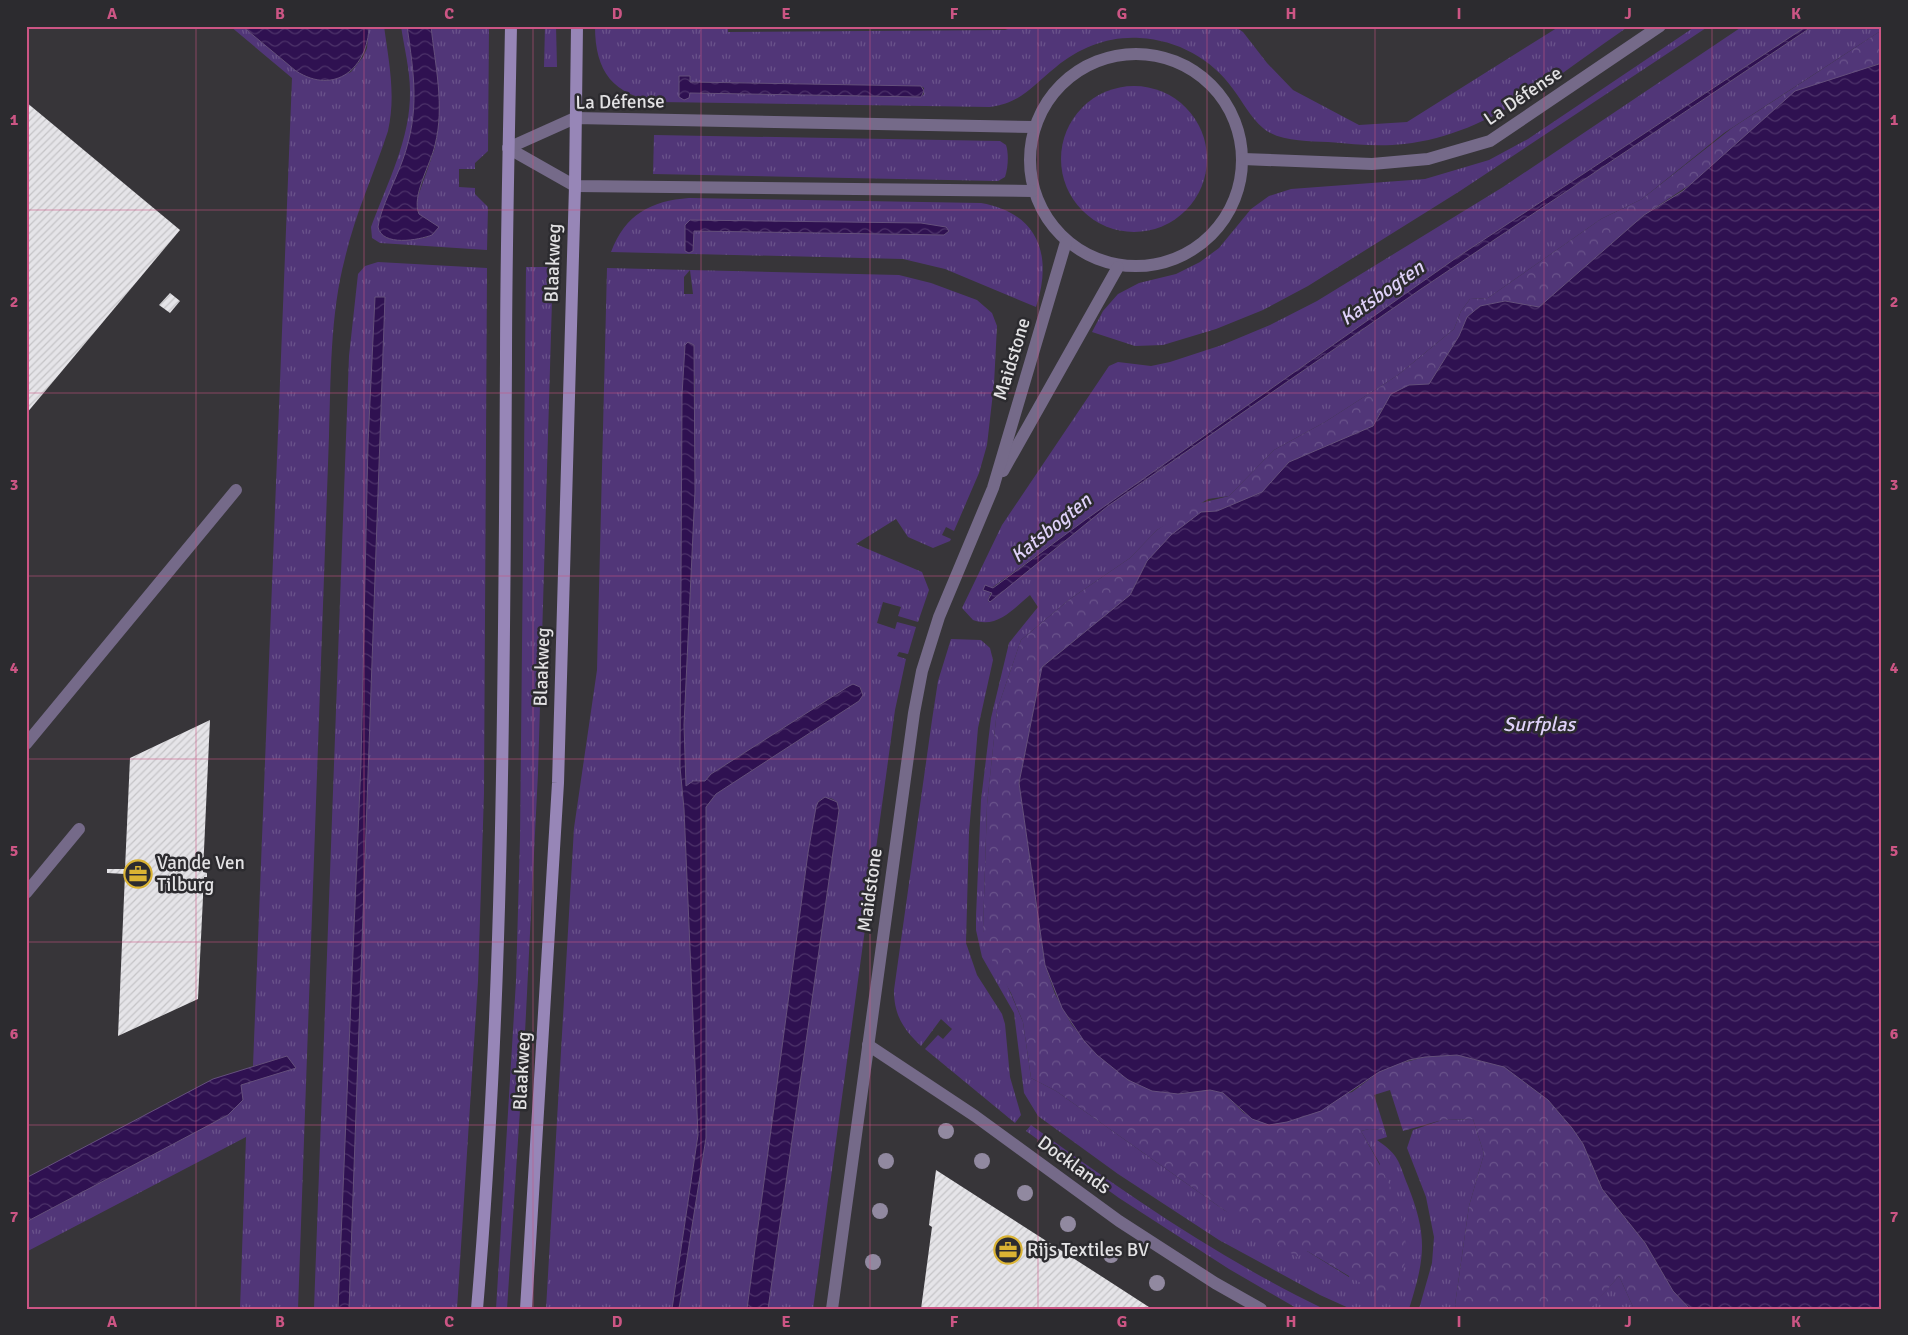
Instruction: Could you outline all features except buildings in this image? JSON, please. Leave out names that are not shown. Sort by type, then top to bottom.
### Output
[{"type":"main road","name":"Blaakweg","points":[[477,1309],[497,982],[504,670],[508,148],[511,26]]},
{"type":"main road","name":"Blaakweg","points":[[526,1309],[558,783],[577,26]]},
{"type":"street","name":"La Défense","points":[[1243,158],[1372,164],[1428,160],[1490,141],[1660,26]]},
{"type":"street","points":[[1122,55],[1152,55],[1180,63],[1206,79],[1225,102],[1238,129],[1243,158],[1237,196],[1219,228],[1190,252],[1156,266],[1118,267],[1066,242],[1044,217],[1033,191],[1028,159],[1034,127],[1047,100],[1067,78],[1093,62],[1122,55]]},
{"type":"street","name":"La Défense","points":[[508,148],[575,118],[1034,127]]},
{"type":"street","points":[[508,148],[574,186],[1033,191]]},
{"type":"street","name":"Maidstone","points":[[832,1309],[914,713],[922,671],[939,617],[993,488],[1066,242]]},
{"type":"street","name":"Maidstone","points":[[993,488],[1118,267]]},
{"type":"street","points":[[26,744],[236,490]]},
{"type":"street","points":[[26,893],[79,829]]},
{"type":"street","name":"Docklands","points":[[868,1045],[975,1116],[1119,1221],[1215,1283],[1261,1309]]},
{"type":"green space","points":[[230,26],[242,26],[296,71],[333,79],[351,72],[363,57],[367,48],[369,26],[384,26],[392,92],[388,131],[359,210],[345,258],[336,302],[332,346],[298,1309],[240,1309],[246,1137],[26,1252],[26,1222],[228,1115],[241,1085],[252,1081],[287,1057],[253,1066],[292,78]]},
{"type":"green space","points":[[401,26],[407,26],[414,67],[415,108],[413,125],[404,158],[379,223],[385,237],[390,239],[425,238],[435,232],[419,214],[416,202],[435,148],[439,121],[431,26],[489,26],[488,151],[475,163],[475,169],[459,169],[459,187],[475,188],[475,194],[488,207],[487,250],[380,243],[372,238],[371,227],[397,160],[407,126],[410,91]]},
{"type":"green space","points":[[545,26],[556,26],[557,67],[544,67]]},
{"type":"green space","points":[[595,26],[728,26],[728,32],[1005,30],[1017,26],[1234,26],[1243,32],[1267,63],[1293,90],[1359,125],[1407,122],[1560,26],[1629,26],[1550,82],[1495,115],[1466,128],[1436,138],[1404,144],[1385,145],[1294,140],[1270,133],[1254,119],[1224,78],[1204,60],[1180,47],[1140,38],[1117,39],[1095,44],[1065,60],[1011,102],[990,107],[659,102],[630,94],[610,79],[603,68],[596,42]],"holes":[[[690,76],[690,82],[921,86],[924,88],[924,94],[921,97],[689,93]]]},
{"type":"green space","points":[[1696,26],[1709,26],[1460,191],[1308,286],[1263,310],[1216,329],[1163,345],[1135,346],[1092,332],[1103,311],[1118,294],[1139,283],[1176,274],[1200,262],[1219,248],[1251,209],[1269,196],[1291,189],[1425,179],[1489,160],[1528,139]]},
{"type":"green space","points":[[1743,26],[1807,26],[1456,258],[993,587],[988,600],[989,602],[1108,506],[1421,289],[1813,26],[1882,26],[1882,30],[1724,133],[1642,199],[1601,219],[1488,298],[1470,299],[1461,311],[1454,329],[1398,375],[1325,422],[1274,450],[1229,496],[1208,499],[1157,530],[1130,558],[1070,599],[1021,640],[997,710],[987,805],[983,930],[1023,1022],[1031,1078],[1056,1091],[1224,1210],[1307,1251],[1349,1277],[1380,1164],[1361,1131],[1369,1129],[1385,1130],[1387,1137],[1377,1140],[1390,1150],[1397,1160],[1414,1204],[1421,1234],[1421,1261],[1409,1309],[1351,1309],[1320,1295],[1219,1240],[1118,1174],[1038,1116],[1024,1093],[1014,1013],[982,957],[976,930],[976,916],[981,800],[991,718],[1009,643],[1038,607],[1030,595],[1004,616],[990,622],[973,620],[962,608],[1002,525],[1109,366],[1118,362],[1151,366],[1170,362],[1222,345],[1270,325],[1317,301],[1503,187]]},
{"type":"green space","points":[[1882,30],[1882,63],[1868,67],[1644,215],[1539,307],[1505,301],[1480,306],[1467,317],[1459,336],[1429,384],[1409,385],[1382,409],[1373,426],[1289,462],[1263,492],[1217,511],[1201,512],[1147,561],[1130,595],[1042,667],[1019,783],[1045,965],[1055,994],[1072,1025],[1097,1055],[1178,1094],[1210,1090],[1223,1093],[1244,1113],[1260,1122],[1352,1092],[1379,1072],[1394,1065],[1425,1057],[1457,1055],[1504,1067],[1548,1100],[1572,1128],[1583,1144],[1602,1189],[1645,1243],[1673,1291],[1690,1309],[1634,1309],[1619,1276],[1590,1309],[1457,1309],[1455,1305],[1469,1206],[1484,1154],[1473,1119],[1442,1120],[1403,1131],[1390,1090],[1374,1095],[1385,1130],[1369,1129],[1361,1131],[1393,1192],[1405,1236],[1405,1258],[1400,1279],[1389,1300],[1307,1251],[1297,1257],[1224,1210],[1056,1091],[1031,1078],[1023,1022],[1011,993],[989,955],[983,930],[987,805],[997,710],[1021,640],[1070,599],[1130,558],[1157,530],[1193,505],[1229,496],[1274,450],[1325,422],[1398,375],[1454,329],[1461,311],[1470,299],[1488,298],[1601,219],[1642,199],[1732,128]]},
{"type":"green space","points":[[1134,86],[1162,91],[1186,107],[1202,131],[1207,159],[1202,187],[1186,211],[1162,227],[1134,232],[1106,227],[1082,211],[1066,187],[1061,159],[1066,131],[1082,107],[1106,91]]},
{"type":"green space","points":[[654,135],[1000,141],[1006,145],[1008,153],[1005,177],[998,181],[653,174]]},
{"type":"green space","points":[[689,198],[981,203],[1001,208],[1016,216],[1028,227],[1037,240],[1043,271],[1036,307],[945,269],[903,259],[611,252],[624,228],[632,219],[651,206]],"holes":[[[690,220],[949,231],[944,235],[694,231],[693,251],[689,253]]]},
{"type":"green space","points":[[378,262],[487,268],[484,793],[478,981],[457,1309],[349,1309],[380,441],[375,297],[368,443],[361,762],[338,1309],[314,1309],[349,356],[358,274],[365,266]]},
{"type":"green space","points":[[526,267],[553,267],[538,773],[525,1033],[507,1309],[496,1309],[516,981],[520,838]]},
{"type":"green space","points":[[607,268],[899,275],[931,283],[977,300],[992,313],[997,326],[994,384],[987,445],[979,473],[954,531],[946,527],[942,535],[951,539],[950,541],[933,548],[908,537],[896,519],[856,544],[922,572],[929,590],[918,622],[898,616],[901,607],[883,602],[877,623],[895,629],[897,622],[916,627],[908,654],[899,652],[897,656],[906,659],[895,710],[813,1309],[768,1309],[839,810],[837,802],[827,798],[818,802],[808,853],[747,1309],[679,1309],[706,1138],[706,807],[716,794],[859,701],[862,691],[860,687],[849,686],[711,774],[705,781],[697,782],[686,788],[684,725],[695,491],[695,375],[682,395],[680,767],[684,809],[698,1135],[672,1309],[546,1309],[574,828],[597,670]],"holes":[[[690,270],[693,294],[684,294],[684,277]]]},
{"type":"green space","points":[[951,639],[981,640],[990,648],[993,660],[978,728],[969,832],[966,943],[977,975],[1002,1014],[1005,1024],[1010,1077],[1021,1115],[1015,1123],[925,1049],[938,1035],[943,1039],[952,1029],[941,1019],[921,1046],[909,1034],[901,1021],[894,999],[938,681]]},
{"type":"green space","points":[[1473,1119],[1484,1154],[1469,1206],[1455,1305],[1457,1309],[1419,1309],[1432,1263],[1434,1237],[1426,1197],[1407,1148],[1413,1130],[1442,1120]]},
{"type":"green space","points":[[1031,1125],[1138,1200],[1210,1247],[1285,1290],[1324,1309],[1298,1309],[1229,1269],[1119,1198],[1026,1131]]},
{"type":"green space","points":[[1619,1276],[1634,1309],[1590,1309],[1591,1307]]},
{"type":"water","points":[[242,26],[369,26],[363,54],[356,65],[347,74],[336,79],[324,80],[310,78],[296,71]]},
{"type":"water","points":[[407,26],[431,26],[439,100],[438,130],[433,153],[419,189],[417,207],[419,214],[439,227],[432,235],[419,239],[393,240],[381,233],[378,227],[385,202],[403,159],[412,125],[414,93]]},
{"type":"water","points":[[1807,26],[1813,26],[1421,289],[1108,506],[990,602],[988,600],[992,593],[983,590],[985,585],[993,588],[1085,520],[1456,258]]},
{"type":"water","name":"Surfplas","points":[[1882,63],[1882,1309],[1690,1309],[1673,1291],[1645,1243],[1602,1189],[1583,1144],[1572,1128],[1548,1100],[1504,1067],[1457,1055],[1409,1060],[1379,1072],[1321,1111],[1287,1122],[1269,1125],[1252,1119],[1223,1093],[1210,1090],[1178,1094],[1152,1091],[1128,1080],[1097,1055],[1084,1041],[1062,1008],[1045,965],[1019,783],[1042,667],[1130,595],[1147,561],[1171,535],[1201,512],[1217,511],[1262,492],[1289,462],[1373,426],[1391,394],[1409,385],[1429,384],[1459,336],[1467,317],[1480,306],[1505,301],[1539,307],[1644,215],[1683,191],[1795,91]]},
{"type":"water","points":[[679,76],[690,76],[690,82],[921,86],[924,91],[921,97],[690,93],[689,98],[684,100],[679,97]]},
{"type":"water","points":[[690,220],[921,223],[946,227],[949,231],[944,235],[694,231],[693,251],[689,253],[685,251],[685,225]]},
{"type":"water","points":[[375,297],[385,297],[349,1309],[338,1309],[361,762],[368,443]]},
{"type":"water","points":[[688,342],[694,345],[695,491],[684,725],[686,786],[693,781],[705,781],[711,774],[849,686],[853,684],[860,687],[863,695],[859,701],[716,794],[706,807],[706,1138],[679,1309],[672,1309],[698,1135],[684,809],[680,767],[682,395],[685,345]]},
{"type":"water","points":[[825,797],[837,802],[839,810],[768,1309],[747,1309],[808,853],[816,807],[818,802]]},
{"type":"water","points":[[287,1056],[296,1068],[241,1085],[243,1100],[228,1115],[26,1222],[26,1178],[213,1079]]},
{"type":"place","name":"Van de Ven Tilburg","points":[[138,874]]},
{"type":"place","name":"Rijs Textiles BV","points":[[1008,1250]]},
{"type":"water label","name":"Katsbogten","points":[[1382,293]]},
{"type":"water label","name":"Katsbogten","points":[[1051,528]]}]
